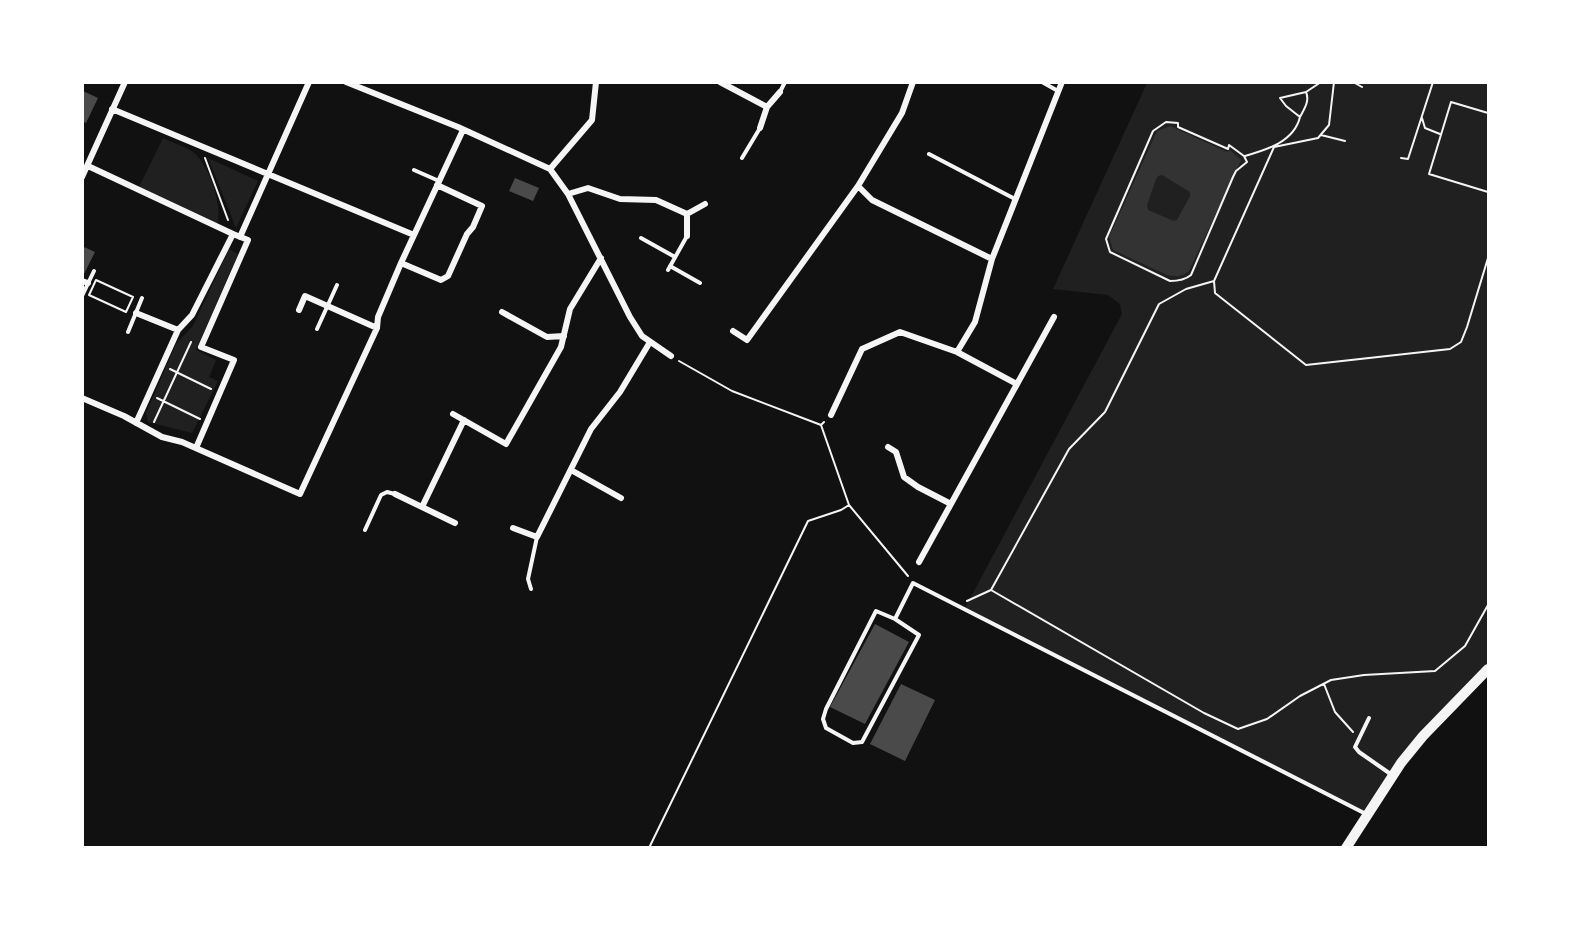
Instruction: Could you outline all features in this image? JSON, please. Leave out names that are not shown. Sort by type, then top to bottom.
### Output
[{"type":"main road","points":[[1346,848],[1393,775],[1424,736],[1488,669]]},
{"type":"street","points":[[82,177],[125,82]]},
{"type":"street","points":[[240,237],[309,82]]},
{"type":"street","points":[[346,82],[550,169],[568,194],[630,317],[642,336],[671,356]]},
{"type":"street","points":[[550,169],[592,120],[596,82]]},
{"type":"street","points":[[720,82],[767,107]]},
{"type":"street","points":[[733,331],[747,340],[858,186],[902,113],[913,82]]},
{"type":"street","points":[[957,352],[975,322],[992,259],[1062,82]]},
{"type":"street","points":[[760,128],[767,107],[780,92]]},
{"type":"street","points":[[112,109],[414,235]]},
{"type":"street","points":[[82,398],[124,416],[162,437],[196,448],[300,494],[377,328],[378,317],[401,263],[463,130]]},
{"type":"street","points":[[88,166],[248,240],[201,346],[234,360],[196,448]]},
{"type":"street","points":[[401,263],[441,280],[448,276],[466,234],[473,227],[482,206],[438,183]]},
{"type":"street","points":[[858,186],[872,200],[992,259]]},
{"type":"street","points":[[568,194],[588,188],[620,199],[656,200],[687,214]]},
{"type":"street","points":[[687,214],[705,204]]},
{"type":"street","points":[[687,214],[687,236]]},
{"type":"street","points":[[136,423],[178,330],[197,306],[233,234]]},
{"type":"street","points":[[453,414],[506,444],[561,347],[570,309],[601,258]]},
{"type":"street","points":[[299,310],[305,296],[377,328]]},
{"type":"street","points":[[502,312],[547,337],[564,336]]},
{"type":"street","points":[[136,313],[178,330]]},
{"type":"street","points":[[919,562],[1054,317]]},
{"type":"street","points":[[831,414],[862,349],[900,332],[957,352],[1017,384]]},
{"type":"street","points":[[513,528],[537,537],[591,429],[620,392],[650,342]]},
{"type":"street","points":[[423,507],[464,420]]},
{"type":"street","points":[[888,447],[897,452],[904,477],[951,504]]},
{"type":"street","points":[[571,470],[621,498]]},
{"type":"street","points":[[395,494],[455,523]]},
{"type":"lane","points":[[780,92],[785,82]]},
{"type":"lane","points":[[1042,82],[1058,91]]},
{"type":"lane","points":[[742,158],[760,128]]},
{"type":"lane","points":[[929,154],[1015,200]]},
{"type":"lane","points":[[414,170],[438,183]]},
{"type":"lane","points":[[687,236],[669,268],[700,283]]},
{"type":"lane","points":[[641,238],[675,257]]},
{"type":"lane","points":[[82,296],[85,282],[94,271]]},
{"type":"lane","points":[[317,329],[337,285]]},
{"type":"lane","points":[[128,332],[142,298]]},
{"type":"lane","points":[[365,530],[381,495],[387,492],[395,494]]},
{"type":"lane","points":[[531,589],[528,579],[537,537]]},
{"type":"lane","points":[[895,620],[913,583],[1367,814]]},
{"type":"lane","points":[[876,611],[895,620],[919,635],[862,742],[853,743],[826,728],[823,719],[826,709],[876,611]]},
{"type":"lane","points":[[1369,718],[1355,747],[1393,775]]},
{"type":"path","points":[[1300,117],[1280,98],[1306,92],[1321,82]]},
{"type":"path","points":[[1244,156],[1318,138],[1329,125],[1334,82]]},
{"type":"path","points":[[1353,82],[1362,87]]},
{"type":"path","points":[[1401,158],[1408,159],[1434,82]]},
{"type":"path","points":[[1306,92],[1307,104],[1298,126],[1274,147],[1214,281],[1215,293],[1306,365],[1450,348],[1461,342],[1488,258]]},
{"type":"path","points":[[1488,113],[1451,102],[1429,174],[1488,192]]},
{"type":"path","points":[[1422,118],[1425,128],[1441,134]]},
{"type":"path","points":[[1166,122],[1178,123],[1178,127],[1228,148],[1229,145],[1244,156],[1247,162],[1236,171],[1191,274],[1186,279],[1170,281],[1110,252],[1106,239],[1153,131],[1158,127],[1166,122]]},
{"type":"path","points":[[1321,135],[1346,141]]},
{"type":"path","points":[[199,144],[233,234]]},
{"type":"path","points":[[96,280],[133,297],[126,312],[89,295],[96,280]]},
{"type":"path","points":[[957,605],[991,590],[1069,449],[1105,412],[1159,304],[1186,289],[1214,281]]},
{"type":"path","points":[[153,424],[191,342],[201,346]]},
{"type":"path","points":[[671,356],[732,391],[821,425],[849,505],[913,583]]},
{"type":"path","points":[[166,367],[213,390]]},
{"type":"path","points":[[153,396],[199,418]]},
{"type":"path","points":[[821,425],[831,414]]},
{"type":"path","points":[[648,848],[808,520],[842,510],[849,505]]},
{"type":"path","points":[[991,590],[1204,712],[1238,729],[1267,719],[1300,696],[1331,680],[1364,675],[1435,672],[1465,646],[1488,605]]},
{"type":"path","points":[[1323,684],[1335,712],[1359,738]]},
{"type":"shaded area","points":[[1147,83],[1488,83],[1488,669],[1423,736],[1367,814],[965,608],[1122,314],[1120,304],[1108,295],[1053,289]]},
{"type":"shaded area","points":[[1170,126],[1227,152],[1230,150],[1241,160],[1189,271],[1179,276],[1167,275],[1113,250],[1109,237],[1157,131]],"holes":[[[1162,175],[1190,192],[1177,220],[1174,221],[1148,210],[1147,205],[1158,176]]]},
{"type":"shaded area","points":[[163,138],[193,152],[205,166],[217,198],[217,226],[138,189]]},
{"type":"shaded area","points":[[208,158],[258,181],[236,228]]},
{"type":"shaded area","points":[[229,249],[238,254],[196,350],[216,360],[209,377],[218,381],[192,433],[148,422],[146,413],[176,344],[193,326]]},
{"type":"building","points":[[83,91],[98,98],[86,123],[82,121]]},
{"type":"building","points":[[515,178],[539,188],[533,201],[509,191]]},
{"type":"building","points":[[82,246],[95,252],[84,274],[82,273]]},
{"type":"building","points":[[875,624],[909,642],[865,724],[830,707]]},
{"type":"building","points":[[901,684],[935,700],[905,761],[870,744]]}]
